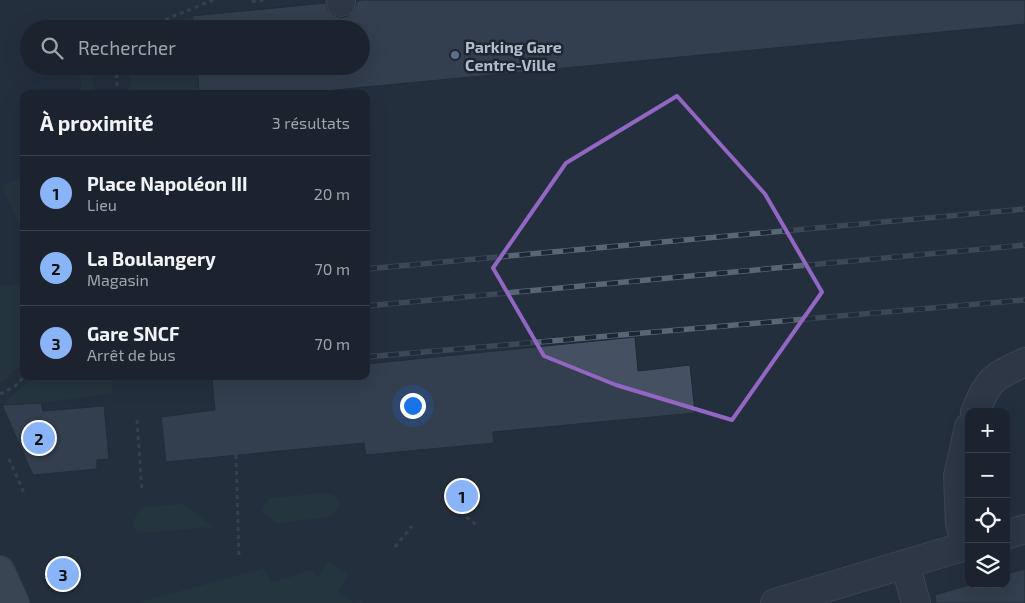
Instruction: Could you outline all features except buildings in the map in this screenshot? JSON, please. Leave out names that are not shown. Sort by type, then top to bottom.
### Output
[{"type":"main road","points":[[0,570],[15,603]]},
{"type":"street","points":[[977,408],[986,387],[996,377],[1025,362]]},
{"type":"street","points":[[965,445],[958,476],[960,523],[967,543]]},
{"type":"street","points":[[1010,533],[1025,529]]},
{"type":"street","points":[[775,603],[965,547]]},
{"type":"street","points":[[905,564],[916,603]]},
{"type":"path","points":[[165,20],[213,0]]},
{"type":"path","points":[[256,0],[250,2],[264,0]]},
{"type":"path","points":[[117,75],[117,90]]},
{"type":"path","points":[[0,394],[14,387],[21,380]]},
{"type":"path","points":[[137,420],[142,492]]},
{"type":"path","points":[[236,455],[239,558]]},
{"type":"path","points":[[9,459],[24,493]]},
{"type":"path","points":[[460,512],[479,527]]},
{"type":"path","points":[[395,546],[412,526]]},
{"type":"highlighted area","points":[[677,96],[765,194],[822,292],[732,420],[616,385],[544,356],[493,268],[566,163]]},
{"type":"green space","points":[[192,16],[192,20],[183,20]]},
{"type":"green space","points":[[80,75],[93,75],[94,90],[82,90]]},
{"type":"green space","points":[[130,75],[198,75],[199,90],[130,90]]},
{"type":"green space","points":[[20,178],[20,227],[2,186]]},
{"type":"green space","points":[[20,284],[20,365],[4,381],[0,382],[0,286]]},
{"type":"green space","points":[[35,380],[111,380],[113,393],[41,403],[2,405],[25,384]]},
{"type":"green space","points":[[326,493],[335,496],[339,504],[336,512],[329,517],[276,523],[262,511],[269,498]]},
{"type":"green space","points":[[184,504],[213,527],[139,533],[133,527],[133,521],[141,507]]},
{"type":"green space","points":[[329,561],[348,574],[338,591],[354,603],[138,603],[264,568],[271,583],[311,570],[318,578]]},
{"type":"green space","points":[[361,598],[363,603],[354,603]]},
{"type":"railway","points":[[370,269],[1025,209]]},
{"type":"railway","points":[[370,306],[1025,245]]},
{"type":"railway","points":[[370,357],[1025,300]]},
{"type":"place","name":"Parking Gare Centre-Ville","points":[[455,55]]},
{"type":"place","name":"La Boulangery","points":[[39,438]]},
{"type":"place","name":"Place Napoléon III","points":[[462,496]]},
{"type":"place","name":"Gare SNCF","points":[[63,574]]}]
